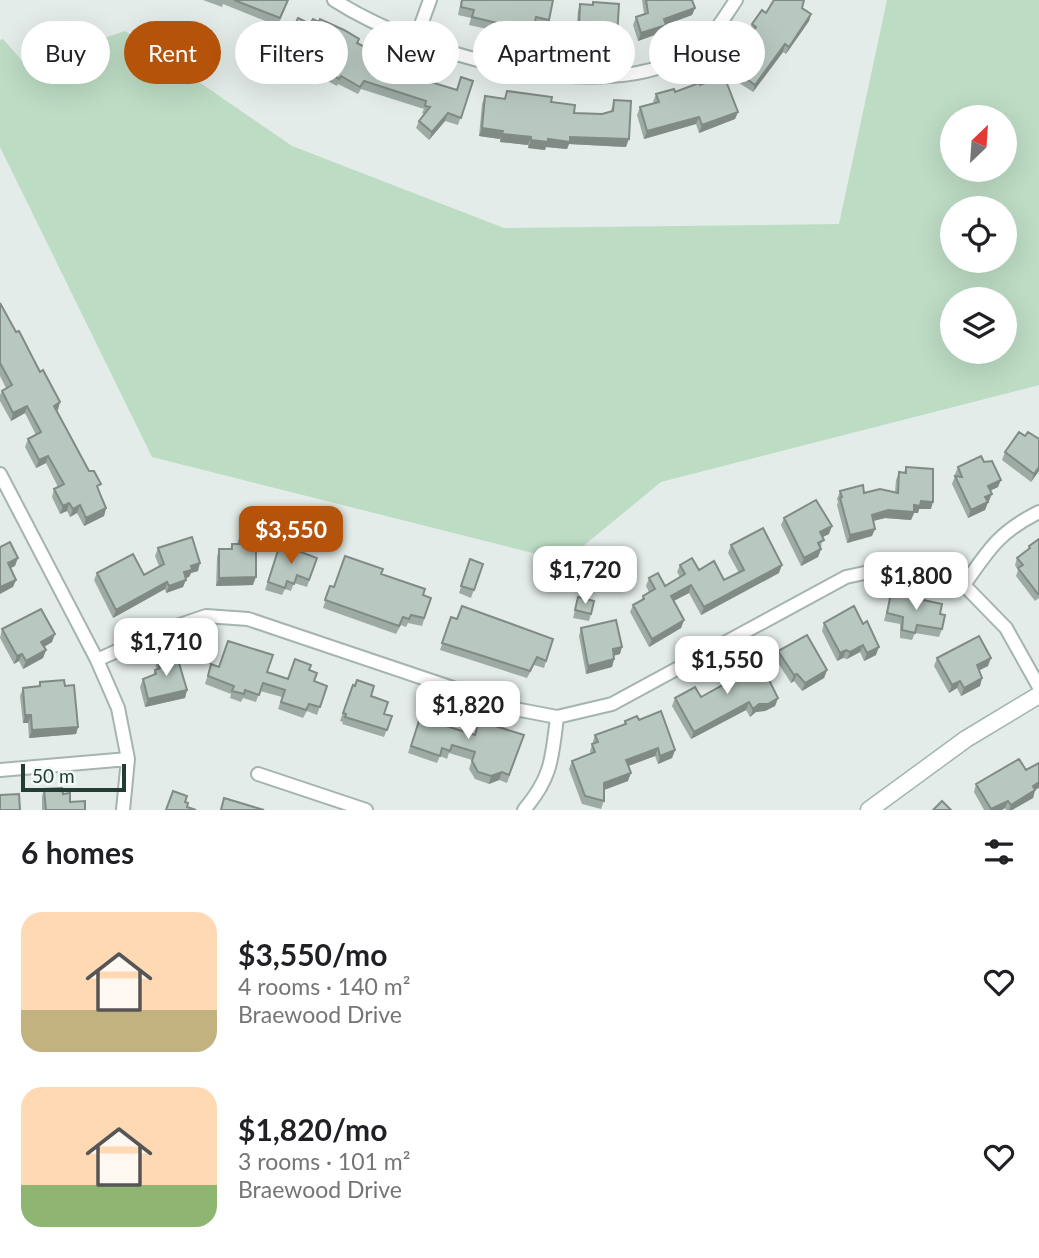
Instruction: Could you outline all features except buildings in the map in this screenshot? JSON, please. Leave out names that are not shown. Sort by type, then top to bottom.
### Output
[{"type":"main road","points":[[869,810],[966,739],[1039,695]]},
{"type":"street","points":[[334,0],[371,21]]},
{"type":"street","points":[[422,21],[430,0]]},
{"type":"street","points":[[459,54],[505,67],[566,75],[624,75],[665,67],[700,48],[719,27],[736,0]]},
{"type":"street","points":[[0,474],[118,708],[128,759],[123,810]]},
{"type":"street","points":[[964,585],[993,543],[1018,522],[1039,512]]},
{"type":"street","points":[[96,660],[159,632],[206,617],[248,619],[515,709],[557,717],[612,704],[846,577],[892,567],[929,572],[964,585],[1006,628],[1039,687]]},
{"type":"street","points":[[524,810],[543,786],[552,764],[557,717]]},
{"type":"street","points":[[0,771],[128,759]]},
{"type":"street","points":[[258,774],[366,810]]},
{"type":"green space","points":[[887,0],[1039,0],[1039,385],[661,482],[565,561],[152,457],[0,147],[0,40],[3,39],[21,59],[21,84],[110,84],[110,36],[124,31],[124,84],[202,84],[292,146],[504,228],[839,224]]}]
